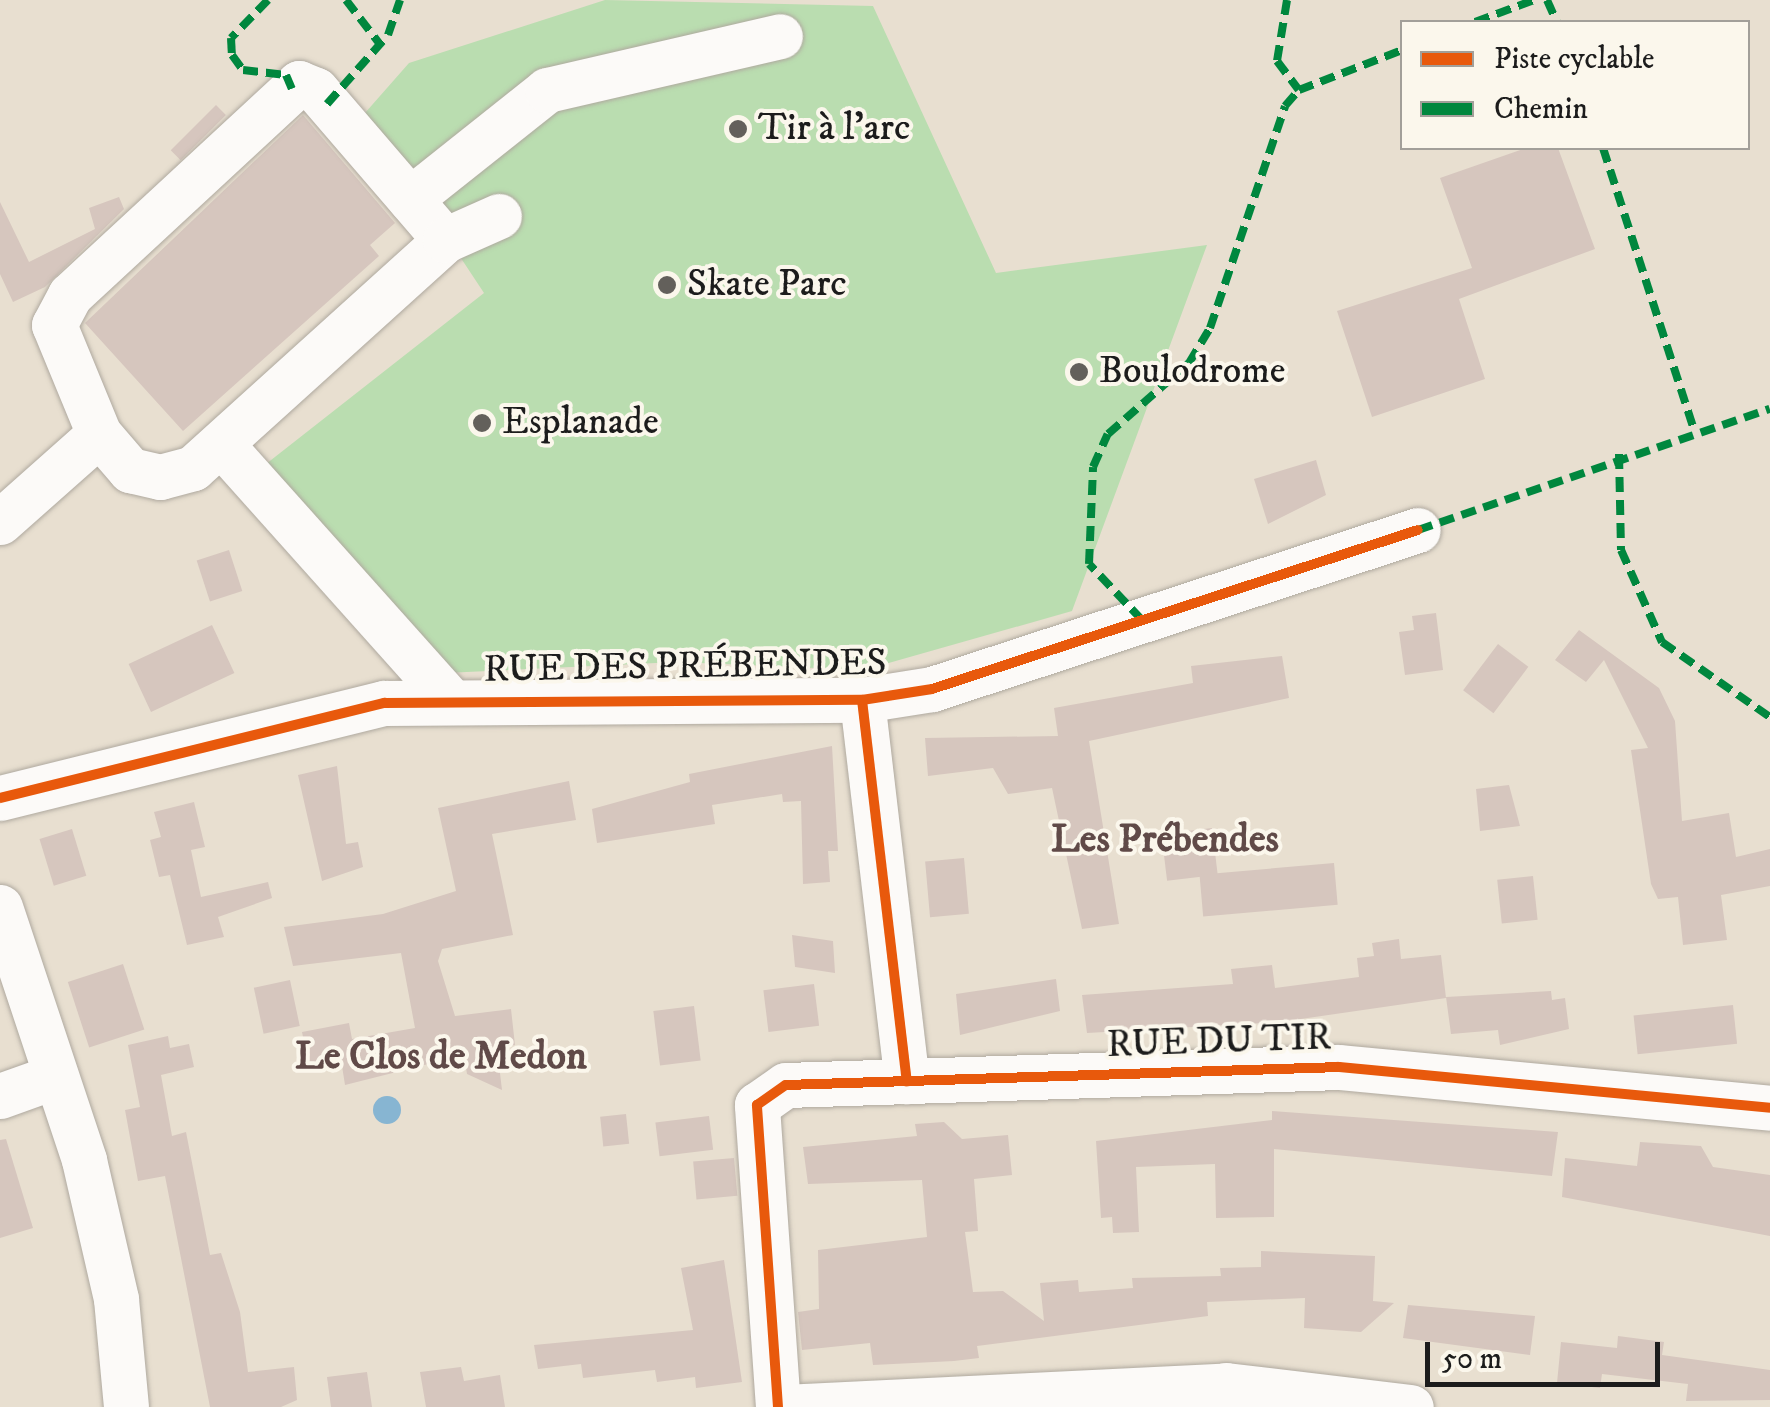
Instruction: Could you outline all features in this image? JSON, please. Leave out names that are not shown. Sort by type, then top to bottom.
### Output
[{"type":"street","points":[[410,199],[547,90],[780,36]]},
{"type":"street","points":[[446,240],[316,90],[299,83],[269,104],[103,257],[54,325],[99,434],[130,470],[160,478],[193,468],[222,444],[446,240],[499,216]]},
{"type":"street","points":[[0,522],[99,434]]},
{"type":"street","points":[[222,444],[451,701]]},
{"type":"street","name":"RUE DES PRÉBENDES","points":[[0,798],[384,703],[862,700],[932,689],[1418,530]]},
{"type":"street","points":[[862,700],[907,1081]]},
{"type":"street","points":[[0,907],[56,1076],[116,1299],[126,1407]]},
{"type":"street","name":"RUE DU TIR","points":[[781,1407],[758,1105],[786,1084],[1340,1067],[1770,1108]]},
{"type":"street","points":[[0,1096],[56,1076]]},
{"type":"street","points":[[781,1407],[1226,1385],[1411,1407]]},
{"type":"green space","points":[[605,0],[873,6],[996,273],[1207,245],[1072,611],[864,670],[677,662],[445,673],[266,464],[484,293],[365,113],[409,63]]},
{"type":"water","points":[[387,1096],[397,1100],[401,1110],[397,1120],[387,1124],[377,1120],[373,1110],[377,1100]]},
{"type":"building","points":[[216,105],[226,115],[181,160],[171,150]]},
{"type":"building","points":[[303,115],[395,223],[370,245],[379,256],[183,431],[85,323]]},
{"type":"building","points":[[1520,150],[1559,150],[1595,249],[1459,299],[1485,379],[1372,417],[1337,311],[1472,268],[1440,178]]},
{"type":"building","points":[[119,197],[124,209],[45,287],[13,302],[0,274],[0,202],[29,262],[95,229],[89,208]]},
{"type":"building","points":[[1316,460],[1326,495],[1268,524],[1254,479]]},
{"type":"building","points":[[229,550],[242,591],[210,601],[197,561]]},
{"type":"building","points":[[1436,613],[1443,670],[1405,675],[1399,632],[1414,630],[1412,616]]},
{"type":"building","points":[[212,625],[234,673],[151,712],[129,664]]},
{"type":"building","points":[[1579,630],[1659,688],[1675,721],[1682,821],[1729,813],[1736,857],[1770,849],[1770,886],[1721,895],[1727,940],[1683,945],[1678,897],[1658,899],[1651,884],[1631,750],[1648,748],[1604,660],[1586,682],[1555,660]]},
{"type":"building","points":[[1498,644],[1528,667],[1493,713],[1463,690]]},
{"type":"building","points":[[1282,656],[1289,698],[1089,741],[1119,924],[1082,929],[1052,788],[1008,794],[993,768],[928,776],[925,738],[1058,736],[1054,708],[1193,683],[1191,666]]},
{"type":"building","points":[[832,746],[838,851],[828,851],[830,882],[803,884],[801,801],[783,802],[782,794],[712,805],[715,824],[597,843],[592,809],[690,782],[689,774]]},
{"type":"building","points":[[337,766],[346,844],[358,842],[363,867],[322,881],[298,775]]},
{"type":"building","points":[[569,781],[576,820],[492,834],[513,935],[442,949],[438,961],[455,1016],[511,1009],[515,1045],[497,1048],[502,1090],[467,1074],[464,1055],[345,1085],[342,1066],[310,1072],[302,1032],[349,1023],[352,1039],[415,1028],[401,953],[293,966],[284,927],[383,914],[456,891],[438,808]]},
{"type":"building","points":[[1509,785],[1520,826],[1480,831],[1476,789]]},
{"type":"building","points":[[194,802],[205,847],[191,850],[201,897],[268,882],[272,898],[218,917],[224,937],[187,945],[170,875],[159,877],[150,840],[161,837],[154,812]]},
{"type":"building","points":[[1212,828],[1218,875],[1167,881],[1161,834]]},
{"type":"building","points":[[72,829],[86,876],[54,886],[39,839]]},
{"type":"building","points":[[964,858],[969,914],[930,917],[925,861]]},
{"type":"building","points":[[1334,863],[1338,905],[1203,917],[1200,875]]},
{"type":"building","points":[[1533,876],[1538,920],[1502,924],[1497,880]]},
{"type":"building","points":[[792,935],[833,941],[835,973],[795,967]]},
{"type":"building","points":[[1399,939],[1401,959],[1441,955],[1446,998],[1280,1022],[1087,1033],[1082,995],[1233,984],[1231,969],[1272,965],[1275,988],[1359,977],[1357,958],[1374,956],[1372,943]]},
{"type":"building","points":[[123,964],[144,1030],[89,1048],[68,982]]},
{"type":"building","points":[[1056,979],[1060,1011],[960,1035],[956,994]]},
{"type":"building","points":[[290,980],[300,1026],[264,1034],[254,988]]},
{"type":"building","points":[[814,984],[819,1026],[768,1032],[763,990]]},
{"type":"building","points":[[1551,991],[1552,1000],[1565,998],[1569,1029],[1500,1045],[1498,1030],[1451,1034],[1446,997]]},
{"type":"building","points":[[1733,1005],[1737,1044],[1638,1054],[1634,1015]]},
{"type":"building","points":[[694,1006],[701,1061],[660,1066],[653,1011]]},
{"type":"building","points":[[168,1036],[170,1048],[189,1044],[194,1067],[161,1075],[172,1136],[186,1132],[210,1255],[221,1253],[240,1312],[248,1372],[294,1367],[297,1400],[281,1407],[210,1407],[165,1176],[138,1181],[125,1110],[140,1107],[128,1045]]},
{"type":"building","points":[[1272,1111],[1558,1132],[1552,1176],[1274,1149],[1274,1217],[1216,1218],[1215,1164],[1136,1167],[1139,1232],[1113,1233],[1112,1217],[1101,1218],[1096,1141],[1272,1120]]},
{"type":"building","points":[[626,1114],[629,1144],[603,1147],[600,1117]]},
{"type":"building","points":[[709,1116],[713,1150],[660,1156],[655,1123]]},
{"type":"building","points":[[944,1122],[962,1139],[1008,1135],[1012,1175],[974,1179],[978,1231],[965,1232],[973,1292],[1003,1291],[1044,1321],[1040,1283],[1078,1280],[1079,1292],[1133,1288],[1132,1278],[1221,1276],[1220,1268],[1261,1267],[1261,1251],[1375,1256],[1373,1301],[1394,1303],[1361,1332],[1304,1328],[1305,1298],[1207,1302],[1208,1316],[977,1346],[979,1358],[954,1361],[873,1365],[870,1343],[802,1350],[798,1312],[819,1309],[818,1250],[927,1237],[922,1180],[808,1184],[803,1147],[917,1136],[915,1124]]},
{"type":"building","points":[[6,1139],[33,1228],[0,1238],[0,1140]]},
{"type":"building","points":[[1640,1142],[1701,1146],[1713,1167],[1770,1175],[1770,1236],[1562,1197],[1565,1158],[1637,1166]]},
{"type":"building","points":[[734,1158],[737,1196],[696,1199],[693,1162]]},
{"type":"building","points":[[724,1260],[742,1382],[696,1388],[695,1377],[657,1382],[655,1370],[583,1378],[581,1364],[538,1369],[534,1345],[693,1330],[681,1268]]},
{"type":"building","points":[[1408,1305],[1535,1316],[1530,1355],[1403,1338]]},
{"type":"building","points":[[1618,1336],[1664,1342],[1662,1355],[1770,1370],[1770,1400],[1686,1401],[1688,1384],[1602,1374],[1600,1388],[1557,1383],[1561,1342],[1617,1348]]},
{"type":"building","points":[[461,1367],[464,1381],[500,1375],[505,1407],[426,1407],[420,1372]]},
{"type":"building","points":[[367,1372],[372,1407],[331,1407],[327,1377]]},
{"type":"marked path","points":[[268,0],[231,38],[232,55],[243,70],[286,75],[292,89]]},
{"type":"marked path","points":[[346,0],[379,43]]},
{"type":"marked path","points":[[327,104],[388,35],[400,0]]},
{"type":"marked path","points":[[1287,0],[1277,61],[1299,90]]},
{"type":"marked path","points":[[1480,20],[1534,0]]},
{"type":"marked path","points":[[1547,0],[1556,20]]},
{"type":"marked path","points":[[1142,620],[1089,564],[1093,467],[1108,434],[1189,363],[1210,328],[1285,106],[1299,90],[1400,51]]},
{"type":"marked path","points":[[1604,150],[1694,429]]},
{"type":"marked path","points":[[1418,530],[1770,409]]},
{"type":"marked path","points":[[1619,454],[1621,550],[1662,642],[1770,717]]},
{"type":"cycle path","points":[[0,798],[384,703],[862,700],[932,689],[1418,530]]},
{"type":"cycle path","points":[[862,700],[907,1081]]},
{"type":"cycle path","points":[[778,1407],[757,1105],[786,1085],[1339,1067],[1770,1108]]},
{"type":"place","name":"Tir à l'arc","points":[[738,129]]},
{"type":"place","name":"Skate Parc","points":[[667,285]]},
{"type":"place","name":"Boulodrome","points":[[1079,372]]},
{"type":"place","name":"Esplanade","points":[[482,423]]},
{"type":"district","name":"Les Prébendes","points":[[1165,840]]},
{"type":"district","name":"Le Clos de Medon","points":[[441,1057]]}]
